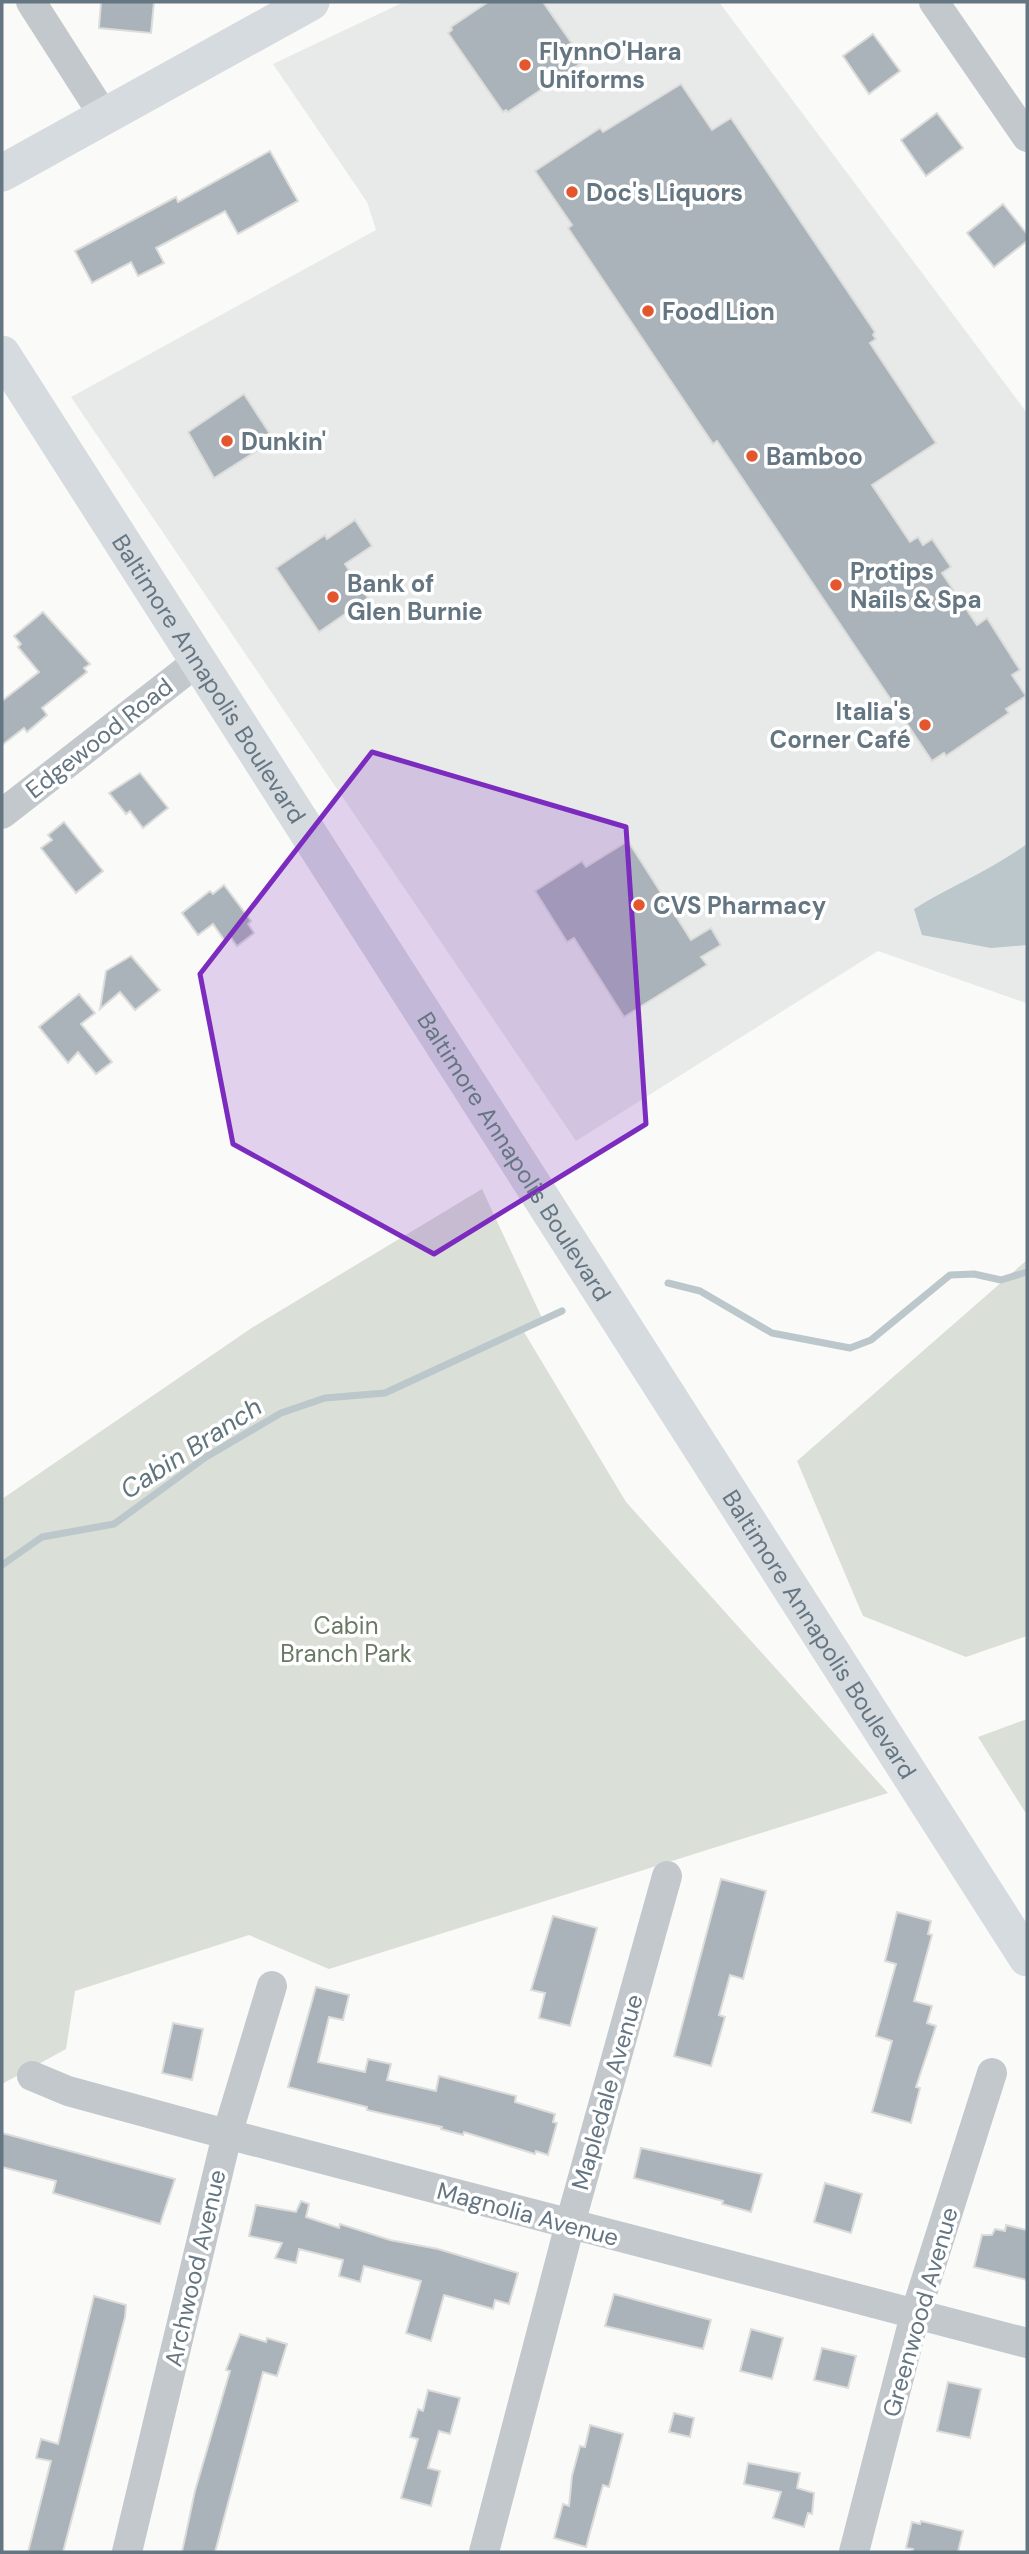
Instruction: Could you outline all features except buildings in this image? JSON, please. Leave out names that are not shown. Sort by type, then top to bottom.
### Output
[{"type":"main road","points":[[2,173],[311,2]]},
{"type":"main road","name":"Baltimore Annapolis Boulevard","points":[[2,354],[1027,1958]]},
{"type":"street","points":[[31,2],[104,116]]},
{"type":"street","points":[[934,2],[1027,137]]},
{"type":"street","name":"Edgewood Road","points":[[2,814],[197,662]]},
{"type":"street","name":"Mapledale Avenue","points":[[484,2552],[570,2224],[667,1876]]},
{"type":"street","name":"Archwood Avenue","points":[[127,2552],[226,2135],[272,1986]]},
{"type":"street","name":"Greenwood Avenue","points":[[854,2552],[915,2315],[992,2073]]},
{"type":"street","name":"Magnolia Avenue","points":[[32,2076],[68,2091],[226,2135],[1027,2343]]},
{"type":"highlighted area","points":[[372,752],[626,827],[646,1124],[434,1254],[233,1144],[200,974]]},
{"type":"shaded area","points":[[404,2],[719,2],[1027,413],[1026,1003],[878,951],[576,1141],[71,397],[376,230],[367,202],[273,64]]},
{"type":"shaded area","points":[[1027,844],[1027,945],[991,948],[922,935],[914,909]]},
{"type":"green space","name":"Cabin Branch Park","points":[[482,1189],[543,1320],[524,1332],[626,1502],[888,1793],[329,1969],[249,1935],[75,1991],[66,2049],[2,2084],[2,1499],[253,1327]]},
{"type":"green space","points":[[1027,1260],[1027,1636],[966,1657],[863,1616],[797,1461]]},
{"type":"green space","points":[[1027,1719],[1027,1815],[978,1737]]},
{"type":"waterway","name":"Cabin Branch","points":[[668,1283],[700,1291],[772,1333],[850,1348],[871,1340],[950,1275],[974,1274],[1001,1280],[1027,1272]]},
{"type":"waterway","name":"Cabin Branch","points":[[2,1565],[42,1537],[114,1524],[206,1457],[281,1413],[325,1398],[385,1393],[562,1311]]},
{"type":"place","name":"FlynnO'Hara Uniforms","points":[[525,65]]},
{"type":"place","name":"Doc's Liquors","points":[[572,192]]},
{"type":"place","name":"Food Lion","points":[[648,311]]},
{"type":"place","name":"Dunkin'","points":[[227,441]]},
{"type":"place","name":"Bamboo","points":[[752,456]]},
{"type":"place","name":"Protips Nails & Spa","points":[[836,585]]},
{"type":"place","name":"Bank of Glen Burnie","points":[[333,597]]},
{"type":"place","name":"Italia's Corner Café","points":[[925,725]]},
{"type":"place","name":"CVS Pharmacy","points":[[639,905]]}]
